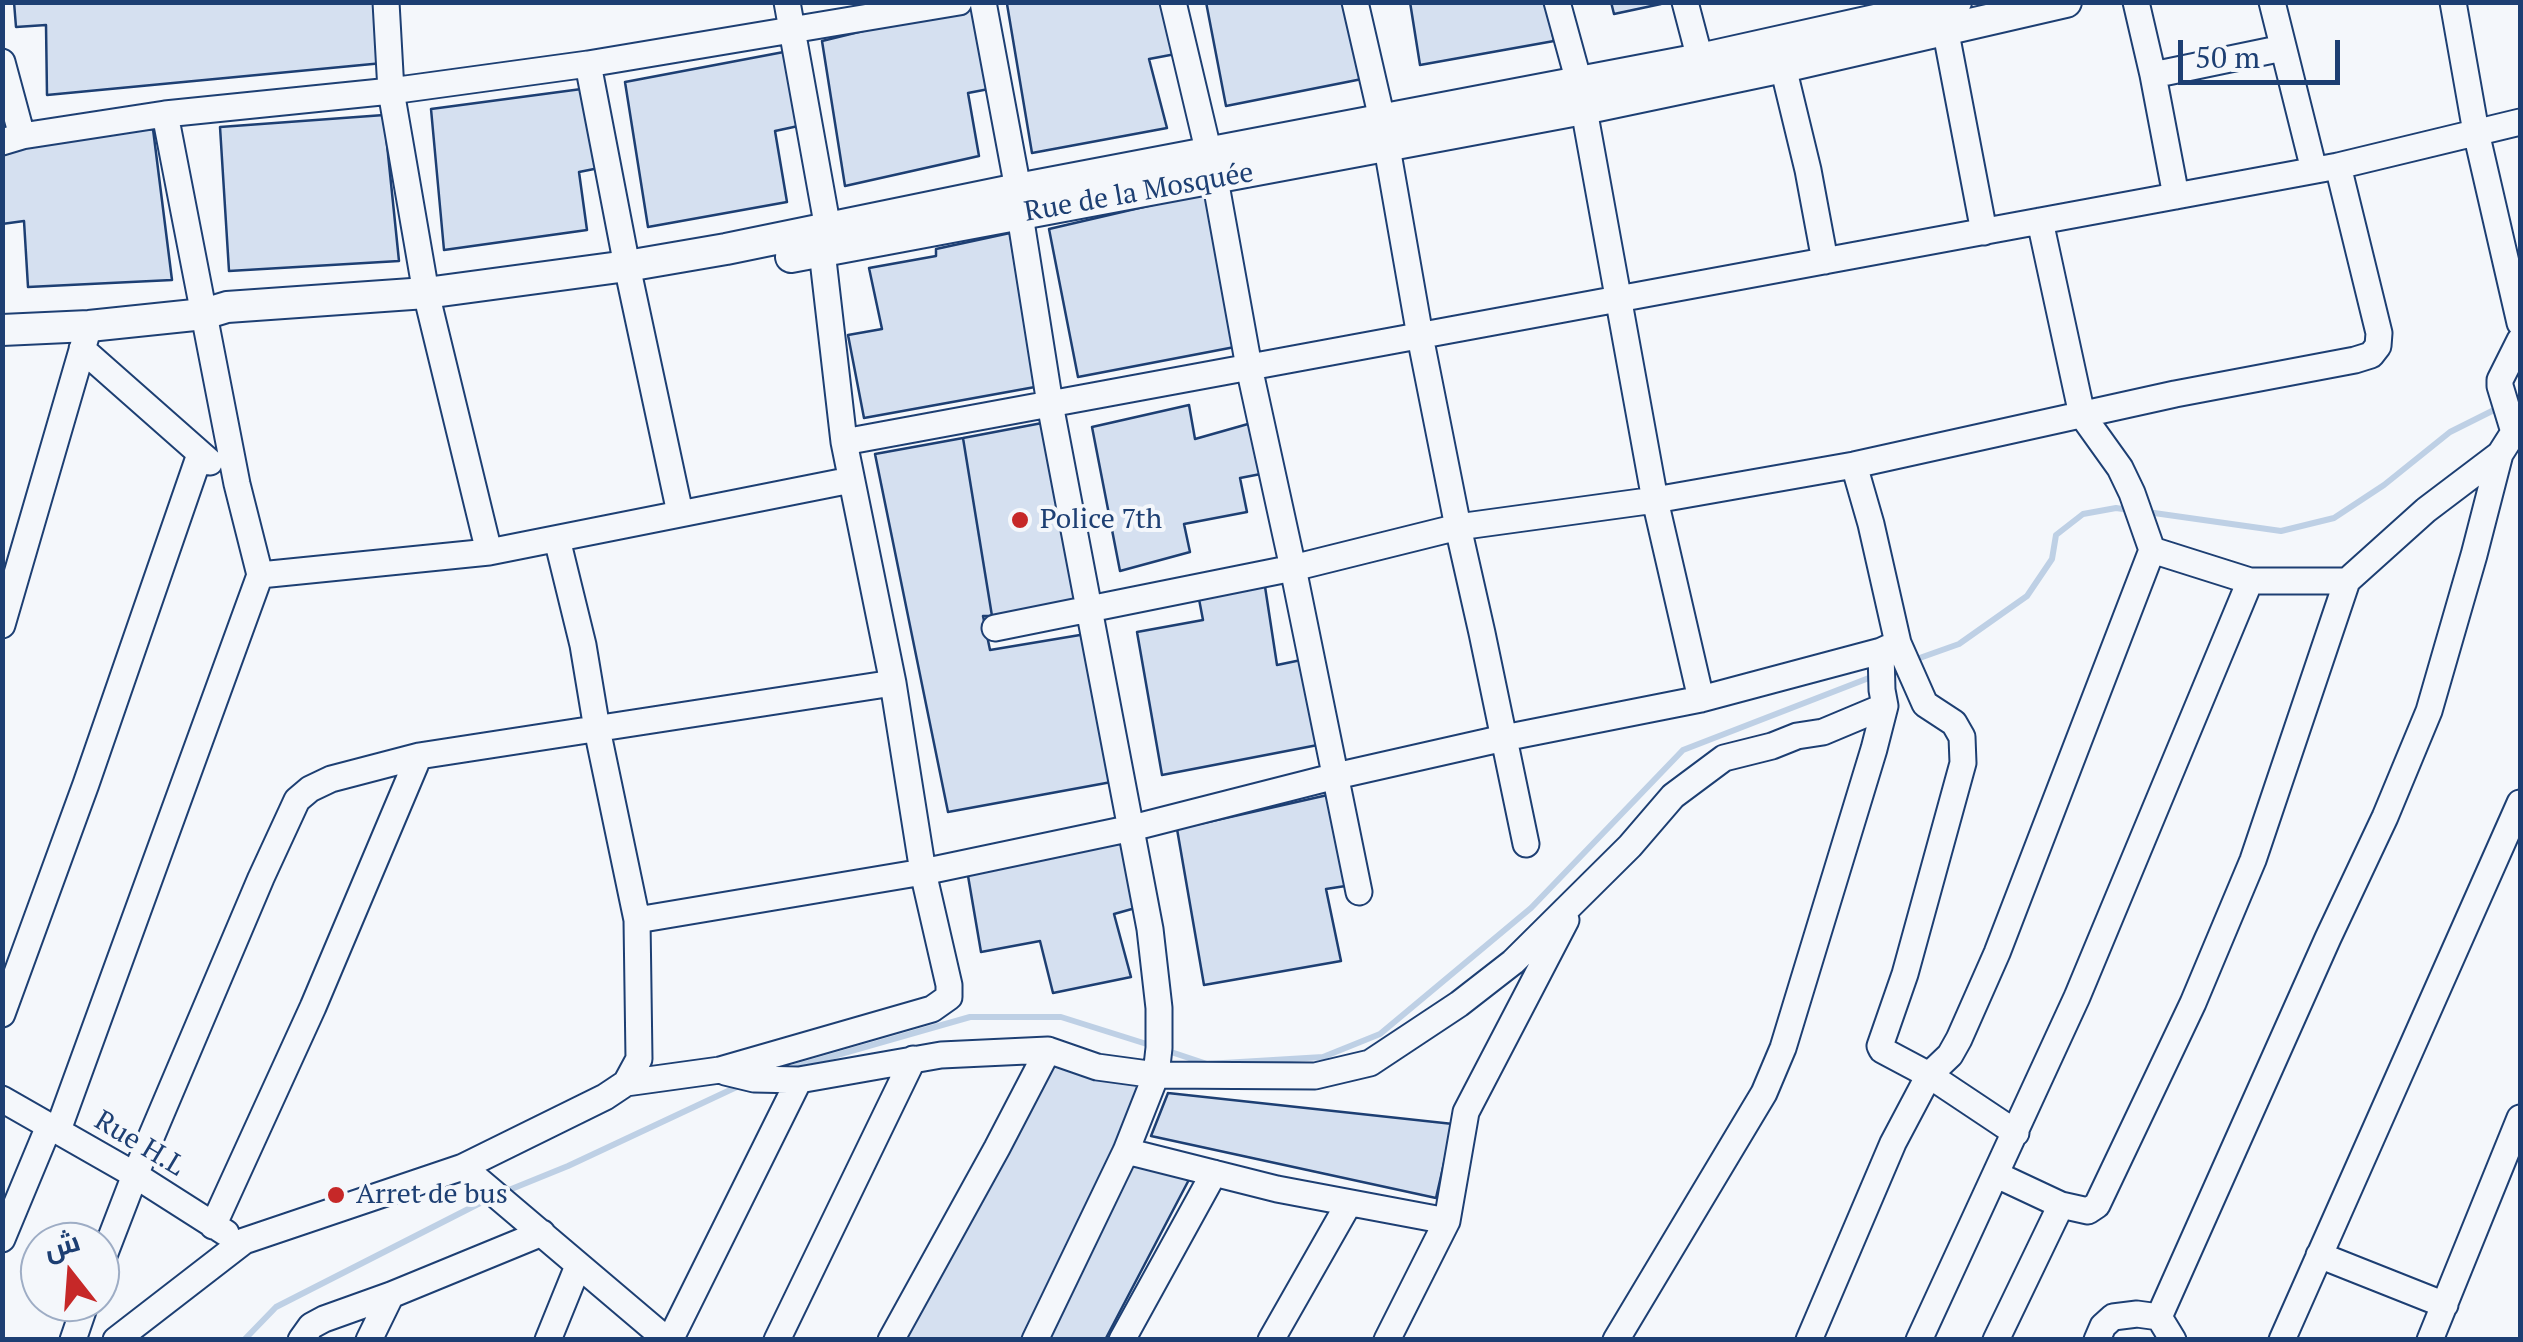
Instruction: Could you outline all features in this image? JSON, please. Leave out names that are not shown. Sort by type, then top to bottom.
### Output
[{"type":"main road","name":"Rue de la Mosquée","points":[[2,330],[85,338],[204,314],[236,323],[629,276],[1581,96],[1784,67],[1946,10],[2066,2]]},
{"type":"main road","points":[[1581,96],[1700,58],[1946,10]]},
{"type":"street","points":[[386,2],[391,91],[429,302],[490,552]]},
{"type":"street","points":[[626,1082],[720,1070],[932,1009],[949,996],[923,872],[893,683],[844,442],[825,240],[788,2]]},
{"type":"street","points":[[2,62],[12,139],[165,114],[391,91],[588,64],[958,2]]},
{"type":"street","points":[[983,2],[1050,404],[1150,929],[1158,1008],[1156,1075],[1126,1152],[1035,1340]]},
{"type":"street","points":[[1173,2],[1212,166],[1249,368],[1358,892]]},
{"type":"street","points":[[1355,2],[1384,133],[1458,527],[1526,844]]},
{"type":"street","points":[[1558,2],[1581,96],[1655,500],[1701,699]]},
{"type":"street","points":[[1685,2],[1700,58]]},
{"type":"street","points":[[2136,2],[2176,196]]},
{"type":"street","points":[[995,628],[1293,568],[1458,527],[1655,500],[1854,465],[2371,355],[2378,346],[2378,332],[2283,48],[2272,2]]},
{"type":"street","points":[[2453,2],[2476,132],[2520,323]]},
{"type":"street","points":[[1946,10],[1984,232]]},
{"type":"street","points":[[2153,75],[2283,48]]},
{"type":"street","points":[[588,64],[680,514]]},
{"type":"street","points":[[1784,67],[1825,261]]},
{"type":"street","points":[[2,1240],[54,1128],[260,575],[237,484],[165,114]]},
{"type":"street","points":[[844,442],[2326,168],[2520,122]]},
{"type":"street","points":[[1809,1340],[1893,1143],[1929,1076],[1950,1055],[1959,1039],[1997,953],[2152,550],[2120,468],[2082,415],[2040,221]]},
{"type":"street","points":[[2,625],[85,338],[200,454],[237,484]]},
{"type":"street","points":[[2159,1317],[2429,711],[2511,439],[2500,380],[2520,340]]},
{"type":"street","points":[[1997,1175],[2061,1205],[2088,1210],[2097,1205],[2193,1003],[2253,860],[2347,581],[2511,439]]},
{"type":"street","points":[[2,1014],[200,454]]},
{"type":"street","points":[[1616,1340],[1764,1094],[1783,1048],[1886,706],[1882,690],[1890,647],[1871,524],[1854,465]]},
{"type":"street","points":[[260,575],[490,552],[851,480]]},
{"type":"street","points":[[116,1340],[244,1242],[463,1167],[605,1096],[626,1082],[640,1059],[638,920],[583,646],[557,539]]},
{"type":"street","points":[[2152,550],[2250,580],[2347,581]]},
{"type":"street","points":[[1919,1340],[2077,997],[2250,580]]},
{"type":"street","points":[[638,920],[923,872],[1132,828],[1336,776],[1701,699],[1890,647]]},
{"type":"street","points":[[1890,647],[1925,704],[1954,723],[1962,736],[1963,763],[1905,974],[1880,1042],[1882,1050],[2016,1133]]},
{"type":"street","points":[[117,1222],[260,878],[297,800],[310,788],[419,756],[893,683]]},
{"type":"street","points":[[720,1070],[754,1079],[799,1080],[913,1059],[1048,1050],[1097,1067],[1156,1075],[1315,1076],[1370,1063],[1500,972],[1578,900],[1672,796],[1724,758],[1823,732],[1886,706]]},
{"type":"street","points":[[213,1226],[313,1007],[419,756]]},
{"type":"street","points":[[2282,1340],[2511,845],[2520,803]]},
{"type":"street","points":[[1387,1340],[1447,1221],[1466,1112],[1578,900]]},
{"type":"street","points":[[891,1340],[1048,1050]]},
{"type":"street","points":[[777,1340],[913,1059]]},
{"type":"street","points":[[463,1167],[669,1340],[799,1080]]},
{"type":"street","name":"Rue H.L","points":[[2,1100],[244,1242]]},
{"type":"street","points":[[2430,1340],[2520,1118]]},
{"type":"street","points":[[1126,1152],[1277,1189],[1447,1221]]},
{"type":"street","points":[[1122,1340],[1214,1174]]},
{"type":"street","points":[[1271,1340],[1349,1203]]},
{"type":"street","points":[[1996,1340],[2061,1205]]},
{"type":"street","points":[[301,1340],[311,1326],[324,1319],[542,1234]]},
{"type":"street","points":[[2319,1255],[2445,1304]]},
{"type":"street","points":[[548,1340],[578,1266]]},
{"type":"street","points":[[369,1340],[392,1295]]},
{"type":"street","points":[[2097,1340],[2112,1318],[2136,1314],[2159,1317]]},
{"type":"street","points":[[2159,1317],[2173,1340]]},
{"type":"building","points":[[14,2],[378,2],[383,63],[47,95],[46,25],[16,27]]},
{"type":"building","points":[[1168,2],[1181,53],[1149,59],[1167,128],[1032,153],[1007,4]]},
{"type":"building","points":[[1206,2],[1346,2],[1362,79],[1226,106]]},
{"type":"building","points":[[1410,2],[1546,2],[1554,41],[1420,65]]},
{"type":"building","points":[[1611,2],[1661,2],[1661,4],[1614,14]]},
{"type":"building","points":[[980,9],[994,88],[968,93],[979,156],[845,186],[822,41],[949,10]]},
{"type":"building","points":[[789,51],[803,125],[775,131],[787,202],[648,227],[625,82]]},
{"type":"building","points":[[589,88],[604,167],[579,172],[587,230],[444,250],[431,109]]},
{"type":"building","points":[[384,115],[399,261],[229,271],[220,127]]},
{"type":"building","points":[[153,129],[172,280],[28,287],[24,221],[2,224],[2,148],[47,138]]},
{"type":"building","points":[[1208,192],[1240,346],[1078,377],[1049,229]]},
{"type":"building","points":[[1010,233],[1035,387],[864,418],[848,335],[882,329],[869,268],[936,256],[936,249]]},
{"type":"building","points":[[1189,405],[1195,439],[1255,422],[1266,473],[1240,478],[1247,512],[1184,524],[1190,552],[1120,571],[1092,427]]},
{"type":"building","name":"Police 7th","points":[[1042,423],[1081,602],[992,616],[963,438]]},
{"type":"building","points":[[963,438],[992,616],[983,616],[990,650],[1086,634],[1117,781],[948,812],[875,454]]},
{"type":"building","points":[[1264,580],[1277,665],[1306,659],[1323,744],[1162,775],[1137,632],[1203,620],[1198,594]]},
{"type":"building","points":[[1332,794],[1352,885],[1326,889],[1341,961],[1204,985],[1177,829]]},
{"type":"building","points":[[1124,839],[1139,907],[1114,914],[1131,977],[1053,993],[1040,941],[981,952],[967,870]]},
{"type":"building","points":[[1051,1054],[1150,1089],[1021,1340],[897,1340]]},
{"type":"building","points":[[1168,1093],[1453,1124],[1436,1198],[1151,1136]]},
{"type":"building","points":[[1135,1157],[1193,1172],[1105,1340],[1042,1340]]},
{"type":"waterway","points":[[2147,512],[2281,531],[2334,518],[2384,485],[2450,432],[2498,408]]},
{"type":"waterway","points":[[1914,660],[1959,644],[2027,596],[2052,559],[2056,535],[2083,514],[2116,508],[2130,510]]},
{"type":"waterway","points":[[1165,1050],[1207,1064],[1323,1057],[1380,1034],[1531,908],[1683,750],[1874,676]]},
{"type":"waterway","points":[[788,1069],[970,1017],[1061,1017],[1153,1046]]},
{"type":"waterway","points":[[504,1192],[743,1084]]},
{"type":"waterway","points":[[244,1340],[276,1307],[488,1199]]},
{"type":"place","name":"Police 7th","points":[[1020,520]]},
{"type":"place","name":"Arret de bus","points":[[336,1195]]}]
